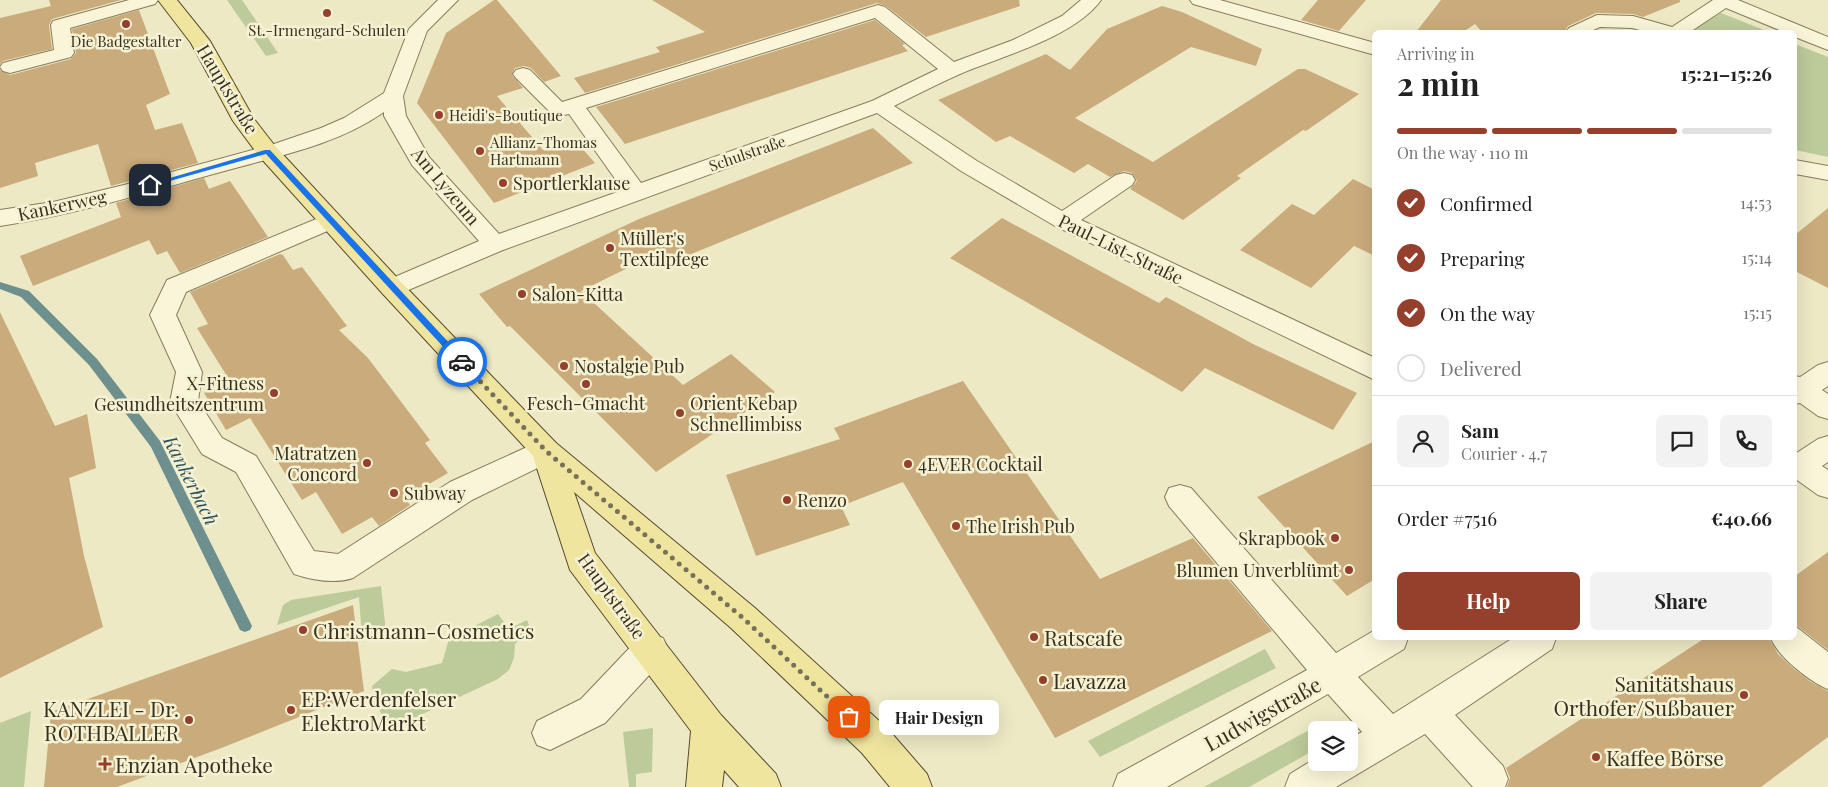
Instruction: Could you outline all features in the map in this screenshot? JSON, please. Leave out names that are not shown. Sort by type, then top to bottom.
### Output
[{"type":"main road","name":"Hauptstraße","points":[[167,0],[200,41],[244,121],[267,151],[392,288],[546,451],[580,560],[651,649],[709,727],[763,787]]},
{"type":"main road","points":[[546,451],[750,625],[876,741],[914,787]]},
{"type":"main road","points":[[704,787],[709,727]]},
{"type":"street","points":[[10,67],[64,53],[60,26],[149,0]]},
{"type":"street","points":[[267,151],[326,136],[373,112],[393,96],[418,29],[449,0]]},
{"type":"street","name":"Schulstraße","points":[[392,288],[495,244],[879,105],[952,70],[1020,44],[1069,20],[1092,0]]},
{"type":"street","points":[[1199,0],[1372,48]]},
{"type":"street","points":[[1681,30],[1723,1],[1794,30]]},
{"type":"street","points":[[523,74],[560,110],[878,11],[952,70]]},
{"type":"street","points":[[1580,30],[1597,21],[1633,22],[1660,30]]},
{"type":"street","points":[[1797,31],[1828,44]]},
{"type":"street","name":"Am Lyzeum","points":[[393,96],[395,116],[420,160],[495,244]]},
{"type":"street","points":[[573,105],[636,192]]},
{"type":"street","name":"Paul-List-Straße","points":[[879,105],[940,148],[1029,203],[1372,369]]},
{"type":"street","name":"Kankerweg","points":[[0,218],[100,198],[267,151]]},
{"type":"street","points":[[1797,167],[1828,173]]},
{"type":"street","points":[[1063,221],[1124,180]]},
{"type":"street","points":[[331,221],[176,286],[163,315],[189,372],[184,402],[212,446],[246,464],[304,564],[342,568],[460,491],[546,451]]},
{"type":"street","points":[[1828,372],[1797,390],[1828,408]]},
{"type":"street","points":[[1828,447],[1798,468],[1828,486]]},
{"type":"street","points":[[1180,497],[1332,674],[1389,735]]},
{"type":"street","name":"Ludwigstraße","points":[[1131,787],[1389,640]]},
{"type":"street","points":[[1358,754],[1428,712],[1537,640]]},
{"type":"street","points":[[1788,640],[1828,673]]},
{"type":"street","points":[[550,733],[593,711],[651,649]]},
{"type":"street","points":[[1428,712],[1490,778]]},
{"type":"street","points":[[1303,787],[1329,771]]},
{"type":"green space","points":[[227,0],[242,0],[278,53],[266,56]]},
{"type":"green space","points":[[1721,13],[1764,30],[1690,30]]},
{"type":"green space","points":[[1797,45],[1828,57],[1828,157],[1797,150]]},
{"type":"green space","points":[[381,586],[386,632],[362,637],[359,597],[277,625],[283,605],[291,600]]},
{"type":"green space","points":[[498,614],[509,629],[527,620],[530,628],[515,644],[514,658],[509,670],[498,679],[414,718],[386,723],[374,699],[372,686],[392,669],[406,672],[442,663],[449,639]]},
{"type":"green space","points":[[1265,649],[1276,668],[1100,757],[1088,741]]},
{"type":"green space","points":[[31,711],[24,787],[0,787],[0,723]]},
{"type":"green space","points":[[653,728],[652,772],[636,774],[636,787],[629,787],[623,732]]},
{"type":"green space","points":[[1308,731],[1308,754],[1249,787],[1204,787]]},
{"type":"building","points":[[49,0],[121,0],[52,19],[49,25],[52,49],[3,61],[0,64],[0,18],[51,6]]},
{"type":"building","points":[[494,0],[497,0],[561,76],[544,82],[531,68],[524,66],[515,68],[512,75],[523,88],[497,96],[543,150],[573,138],[595,163],[494,203],[417,103],[446,33]]},
{"type":"building","points":[[652,0],[1019,0],[1020,6],[926,37],[886,6],[877,3],[585,93],[574,78],[660,52],[656,47],[705,32]]},
{"type":"building","points":[[1318,0],[1366,0],[1339,31],[1301,20]]},
{"type":"building","points":[[1441,0],[1680,0],[1680,2],[1643,17],[1633,14],[1596,13],[1568,26],[1565,30],[1480,30],[1475,24],[1466,30],[1418,30]]},
{"type":"building","points":[[1162,6],[1182,12],[1262,49],[1256,66],[1191,47],[1075,118],[1153,162],[1298,69],[1305,69],[1359,94],[1237,176],[1241,178],[1183,220],[1130,189],[1137,181],[1132,173],[1124,171],[1110,177],[1088,164],[1074,173],[1010,136],[996,142],[938,100],[1046,54],[1070,70],[1107,29]]},
{"type":"building","points":[[139,10],[170,94],[146,105],[155,130],[182,123],[198,163],[111,186],[98,144],[35,163],[38,176],[0,188],[0,70],[10,75],[71,59],[76,53],[72,29]]},
{"type":"building","points":[[875,20],[905,44],[902,45],[908,51],[625,144],[596,107]]},
{"type":"building","points":[[873,128],[913,163],[667,264],[658,253],[581,291],[683,385],[731,354],[775,392],[656,472],[510,326],[507,327],[479,294],[639,219]]},
{"type":"building","points":[[204,178],[209,189],[230,181],[268,237],[180,273],[167,251],[157,255],[149,240],[33,286],[20,256],[121,217],[116,203]]},
{"type":"building","points":[[1353,179],[1372,188],[1372,255],[1354,246],[1311,288],[1240,250],[1292,204],[1314,215]]},
{"type":"building","points":[[1828,208],[1828,288],[1797,272],[1797,233]]},
{"type":"building","points":[[1002,218],[1159,303],[1166,297],[1255,345],[1357,393],[1333,430],[1205,368],[1182,392],[950,258]]},
{"type":"building","points":[[280,254],[283,255],[293,270],[302,267],[347,326],[339,330],[368,358],[430,440],[425,443],[448,473],[405,498],[410,505],[379,526],[372,517],[342,534],[316,492],[302,500],[250,418],[226,430],[204,393],[230,381],[197,328],[208,324],[190,292]]},
{"type":"building","points":[[0,312],[55,426],[87,414],[96,468],[69,478],[84,556],[103,627],[0,678]]},
{"type":"building","points":[[963,381],[1100,579],[1193,538],[1272,631],[1055,738],[903,482],[841,506],[850,525],[756,556],[726,475],[840,439],[834,428]]},
{"type":"building","name":"Skrapbook","points":[[1372,442],[1372,581],[1347,596],[1257,497]]},
{"type":"building","points":[[1828,552],[1828,650],[1797,626],[1797,575]]},
{"type":"building","points":[[353,605],[364,691],[117,787],[44,787],[51,712]]},
{"type":"building","points":[[1702,640],[1770,640],[1778,654],[1794,669],[1811,682],[1828,691],[1828,737],[1761,787],[1507,787],[1510,778],[1506,768]]},
{"type":"waterway","name":"Kankerbach","points":[[0,285],[25,294],[93,362],[156,444],[245,626]]},
{"type":"way so far","points":[[462,362],[546,451],[743,618],[849,717]]},
{"type":"place","name":"St.-Irmengard-Schulen","points":[[327,13]]},
{"type":"place","name":"Die Badgestalter","points":[[126,24]]},
{"type":"place","name":"Heidi's-Boutique","points":[[439,115]]},
{"type":"place","name":"Allianz-Thomas Hartmann","points":[[480,151]]},
{"type":"place","name":"Sportlerklause","points":[[503,183]]},
{"type":"place","name":"Müller's Textilpfege","points":[[610,248]]},
{"type":"place","name":"Salon-Kitta","points":[[522,294]]},
{"type":"place","name":"Nostalgie Pub","points":[[564,366]]},
{"type":"place","name":"Fesch-Gmacht","points":[[586,384]]},
{"type":"place","name":"X-Fitness Gesundheitszentrum","points":[[274,393]]},
{"type":"place","name":"Orient Kebap Schnellimbiss","points":[[680,413]]},
{"type":"place","name":"Matratzen Concord","points":[[367,463]]},
{"type":"place","name":"4EVER Cocktail","points":[[908,464]]},
{"type":"place","name":"Subway","points":[[394,493]]},
{"type":"place","name":"Renzo","points":[[787,500]]},
{"type":"place","name":"The Irish Pub","points":[[956,526]]},
{"type":"place","name":"Skrapbook","points":[[1335,538]]},
{"type":"place","name":"Blumen Unverblümt","points":[[1349,570]]},
{"type":"place","name":"Christmann-Cosmetics","points":[[303,630]]},
{"type":"place","name":"Ratscafe","points":[[1034,637]]},
{"type":"place","name":"Lavazza","points":[[1043,680]]},
{"type":"place","name":"Sanitätshaus Orthofer/Sußbauer","points":[[1744,695]]},
{"type":"place","name":"EP:Werdenfelser ElektroMarkt","points":[[291,710]]},
{"type":"place","name":"Hair Design","points":[[849,717]]},
{"type":"place","name":"KANZLEI - Dr. ROTHBALLER","points":[[189,720]]},
{"type":"place","name":"Kaffee Börse","points":[[1596,757]]},
{"type":"place","name":"Enzian Apotheke","points":[[105,764]]},
{"type":"route","points":[[150,185],[267,151],[462,362]]}]
